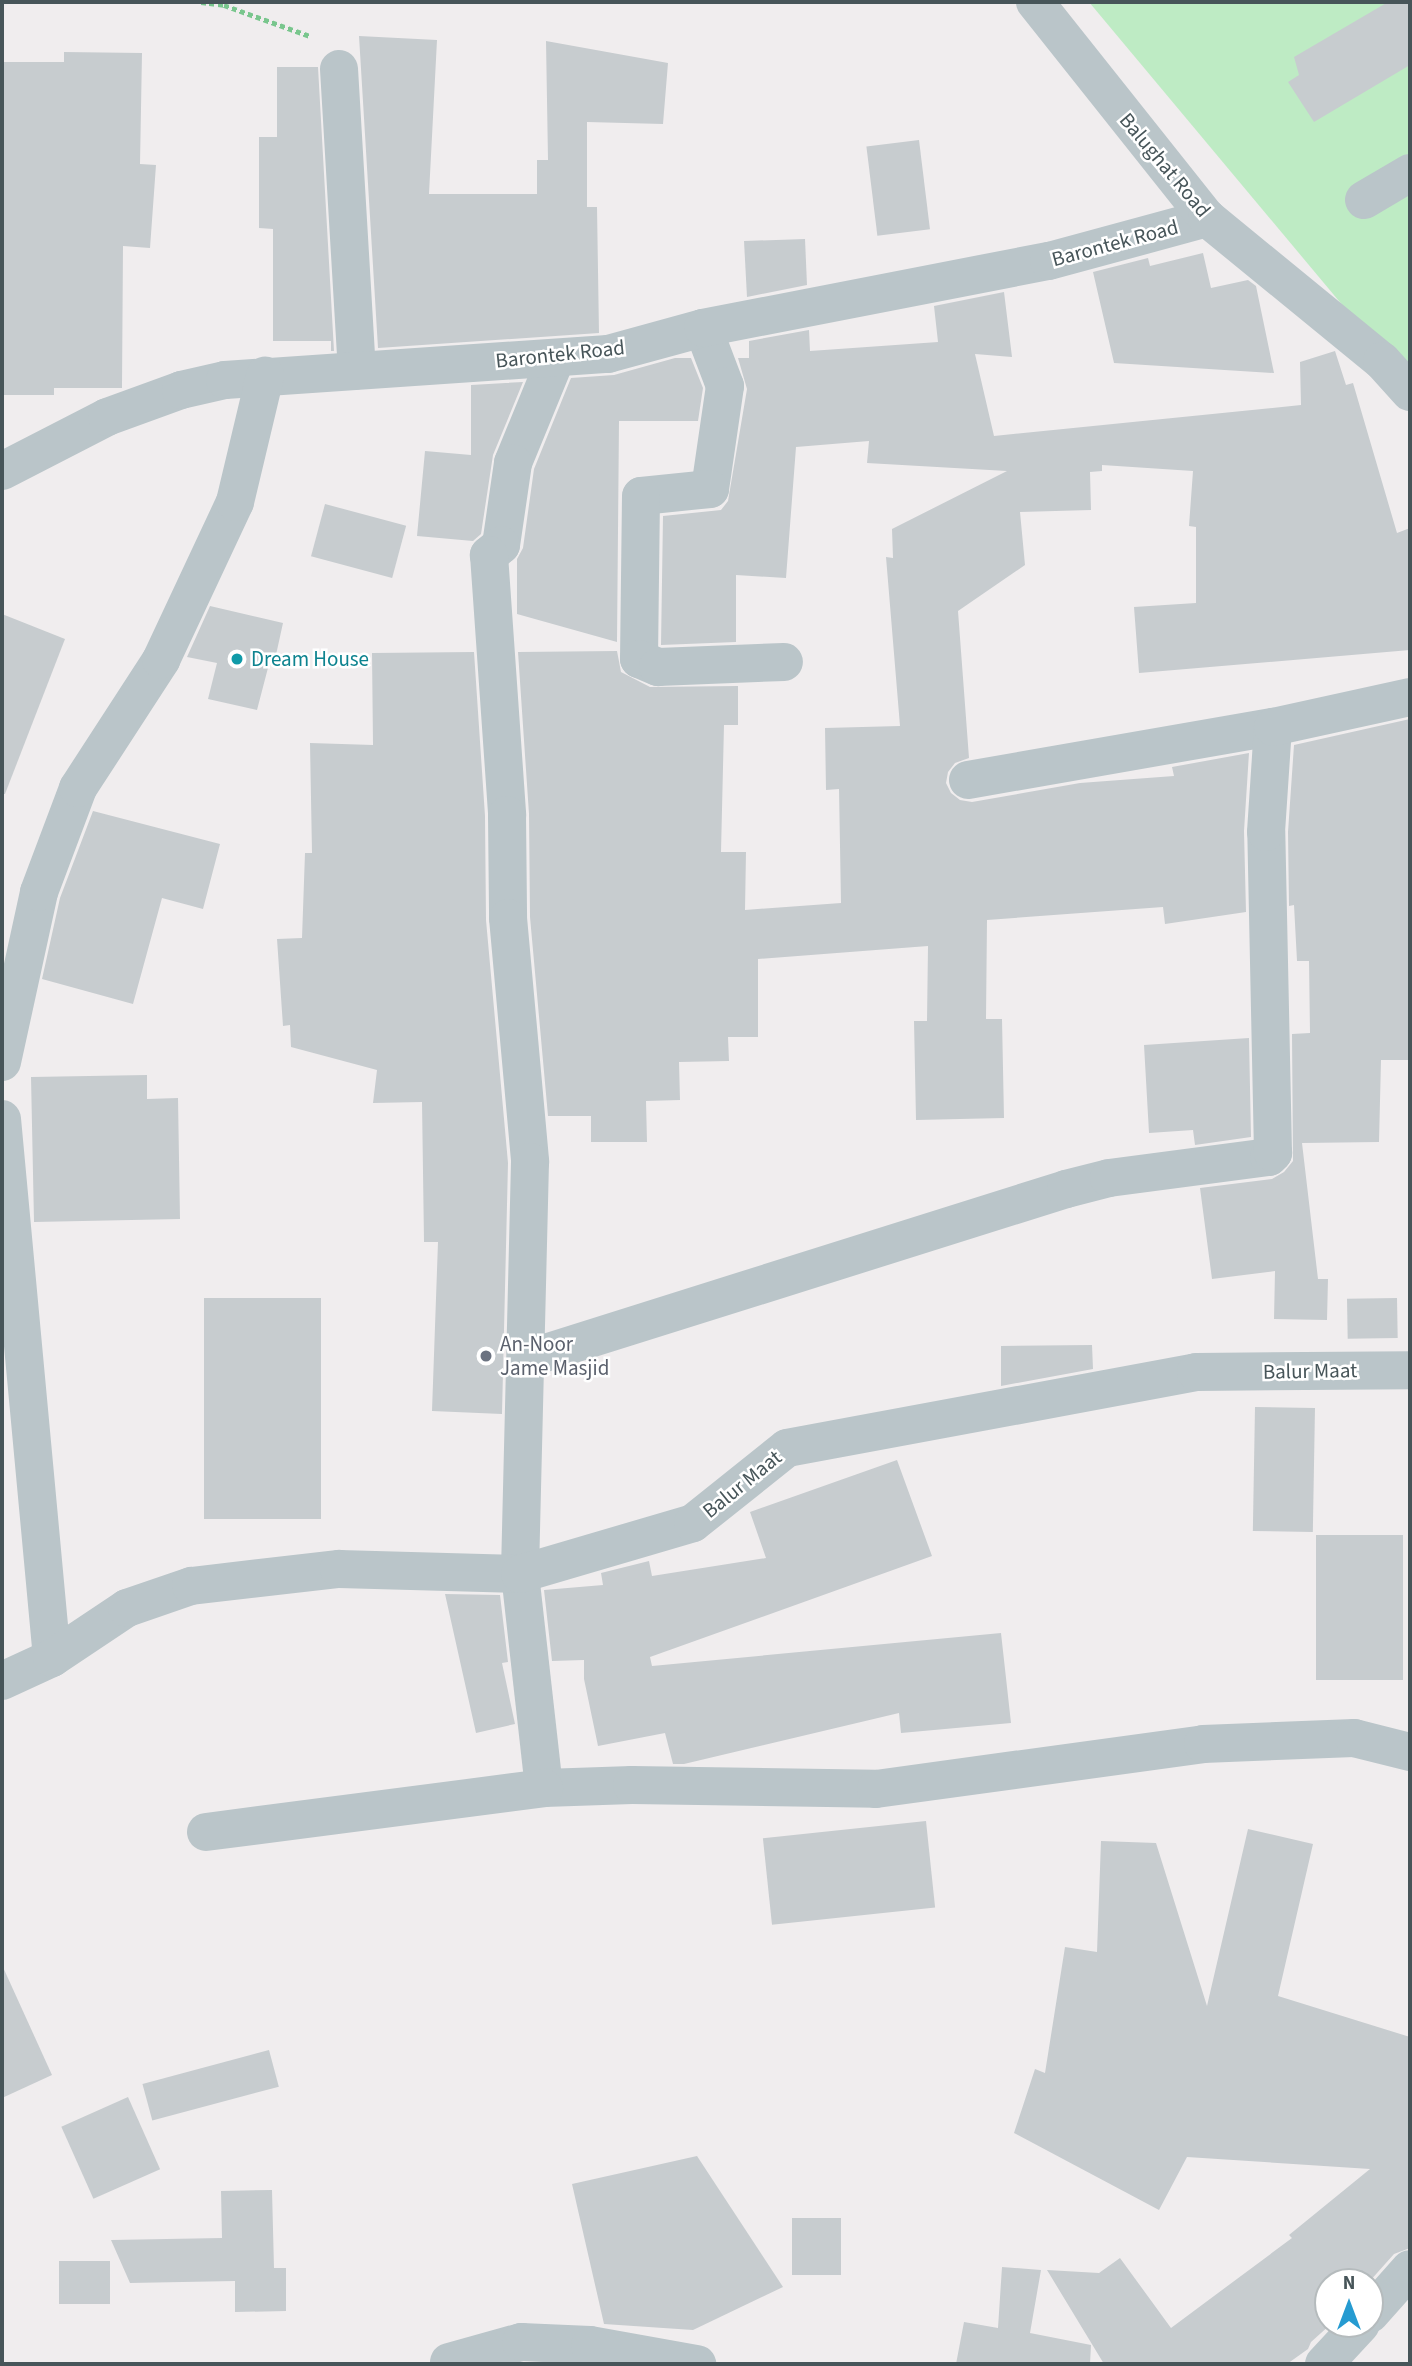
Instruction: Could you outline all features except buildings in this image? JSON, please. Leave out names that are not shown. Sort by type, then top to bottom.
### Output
[{"type":"street","name":"Balughat Road","points":[[1035,2],[1207,218],[1382,361],[1410,392]]},
{"type":"street","points":[[339,69],[357,370]]},
{"type":"street","points":[[1364,200],[1410,173]]},
{"type":"street","name":"Barontek Road","points":[[2,471],[107,417],[181,390],[225,380],[608,354],[703,328],[1049,261],[1207,218]]},
{"type":"street","points":[[703,328],[724,386],[710,489],[641,496],[639,659],[658,667],[784,662]]},
{"type":"street","points":[[544,1788],[520,1574],[530,1162],[508,918],[507,816],[489,555],[501,545],[513,463],[556,358]]},
{"type":"street","points":[[2,1062],[39,892],[78,788],[161,660],[235,502],[265,376]]},
{"type":"street","points":[[968,780],[1273,727],[1410,696]]},
{"type":"street","points":[[526,1359],[1066,1189],[1109,1178],[1269,1157],[1273,1153],[1266,832],[1273,727]]},
{"type":"street","points":[[2,1119],[52,1658]]},
{"type":"street","name":"Balur Maat","points":[[2,1681],[52,1658],[127,1608],[191,1586],[339,1569],[520,1574],[693,1524],[787,1448],[1196,1372],[1410,1370]]},
{"type":"street","points":[[206,1832],[544,1788],[632,1785],[876,1789],[1203,1744],[1354,1738],[1410,1752]]},
{"type":"street","points":[[1384,2298],[1410,2269]]},
{"type":"street","points":[[1324,2364],[1348,2338]]},
{"type":"street","points":[[449,2362],[521,2342],[590,2345],[697,2364]]},
{"type":"path","points":[[201,2],[224,5],[331,43],[339,69]]},
{"type":"green space","points":[[1089,2],[1410,2],[1410,386]]},
{"type":"place","name":"Dream House","points":[[237,659]]},
{"type":"place","name":"An-Noor Jame Masjid","points":[[486,1356]]}]
